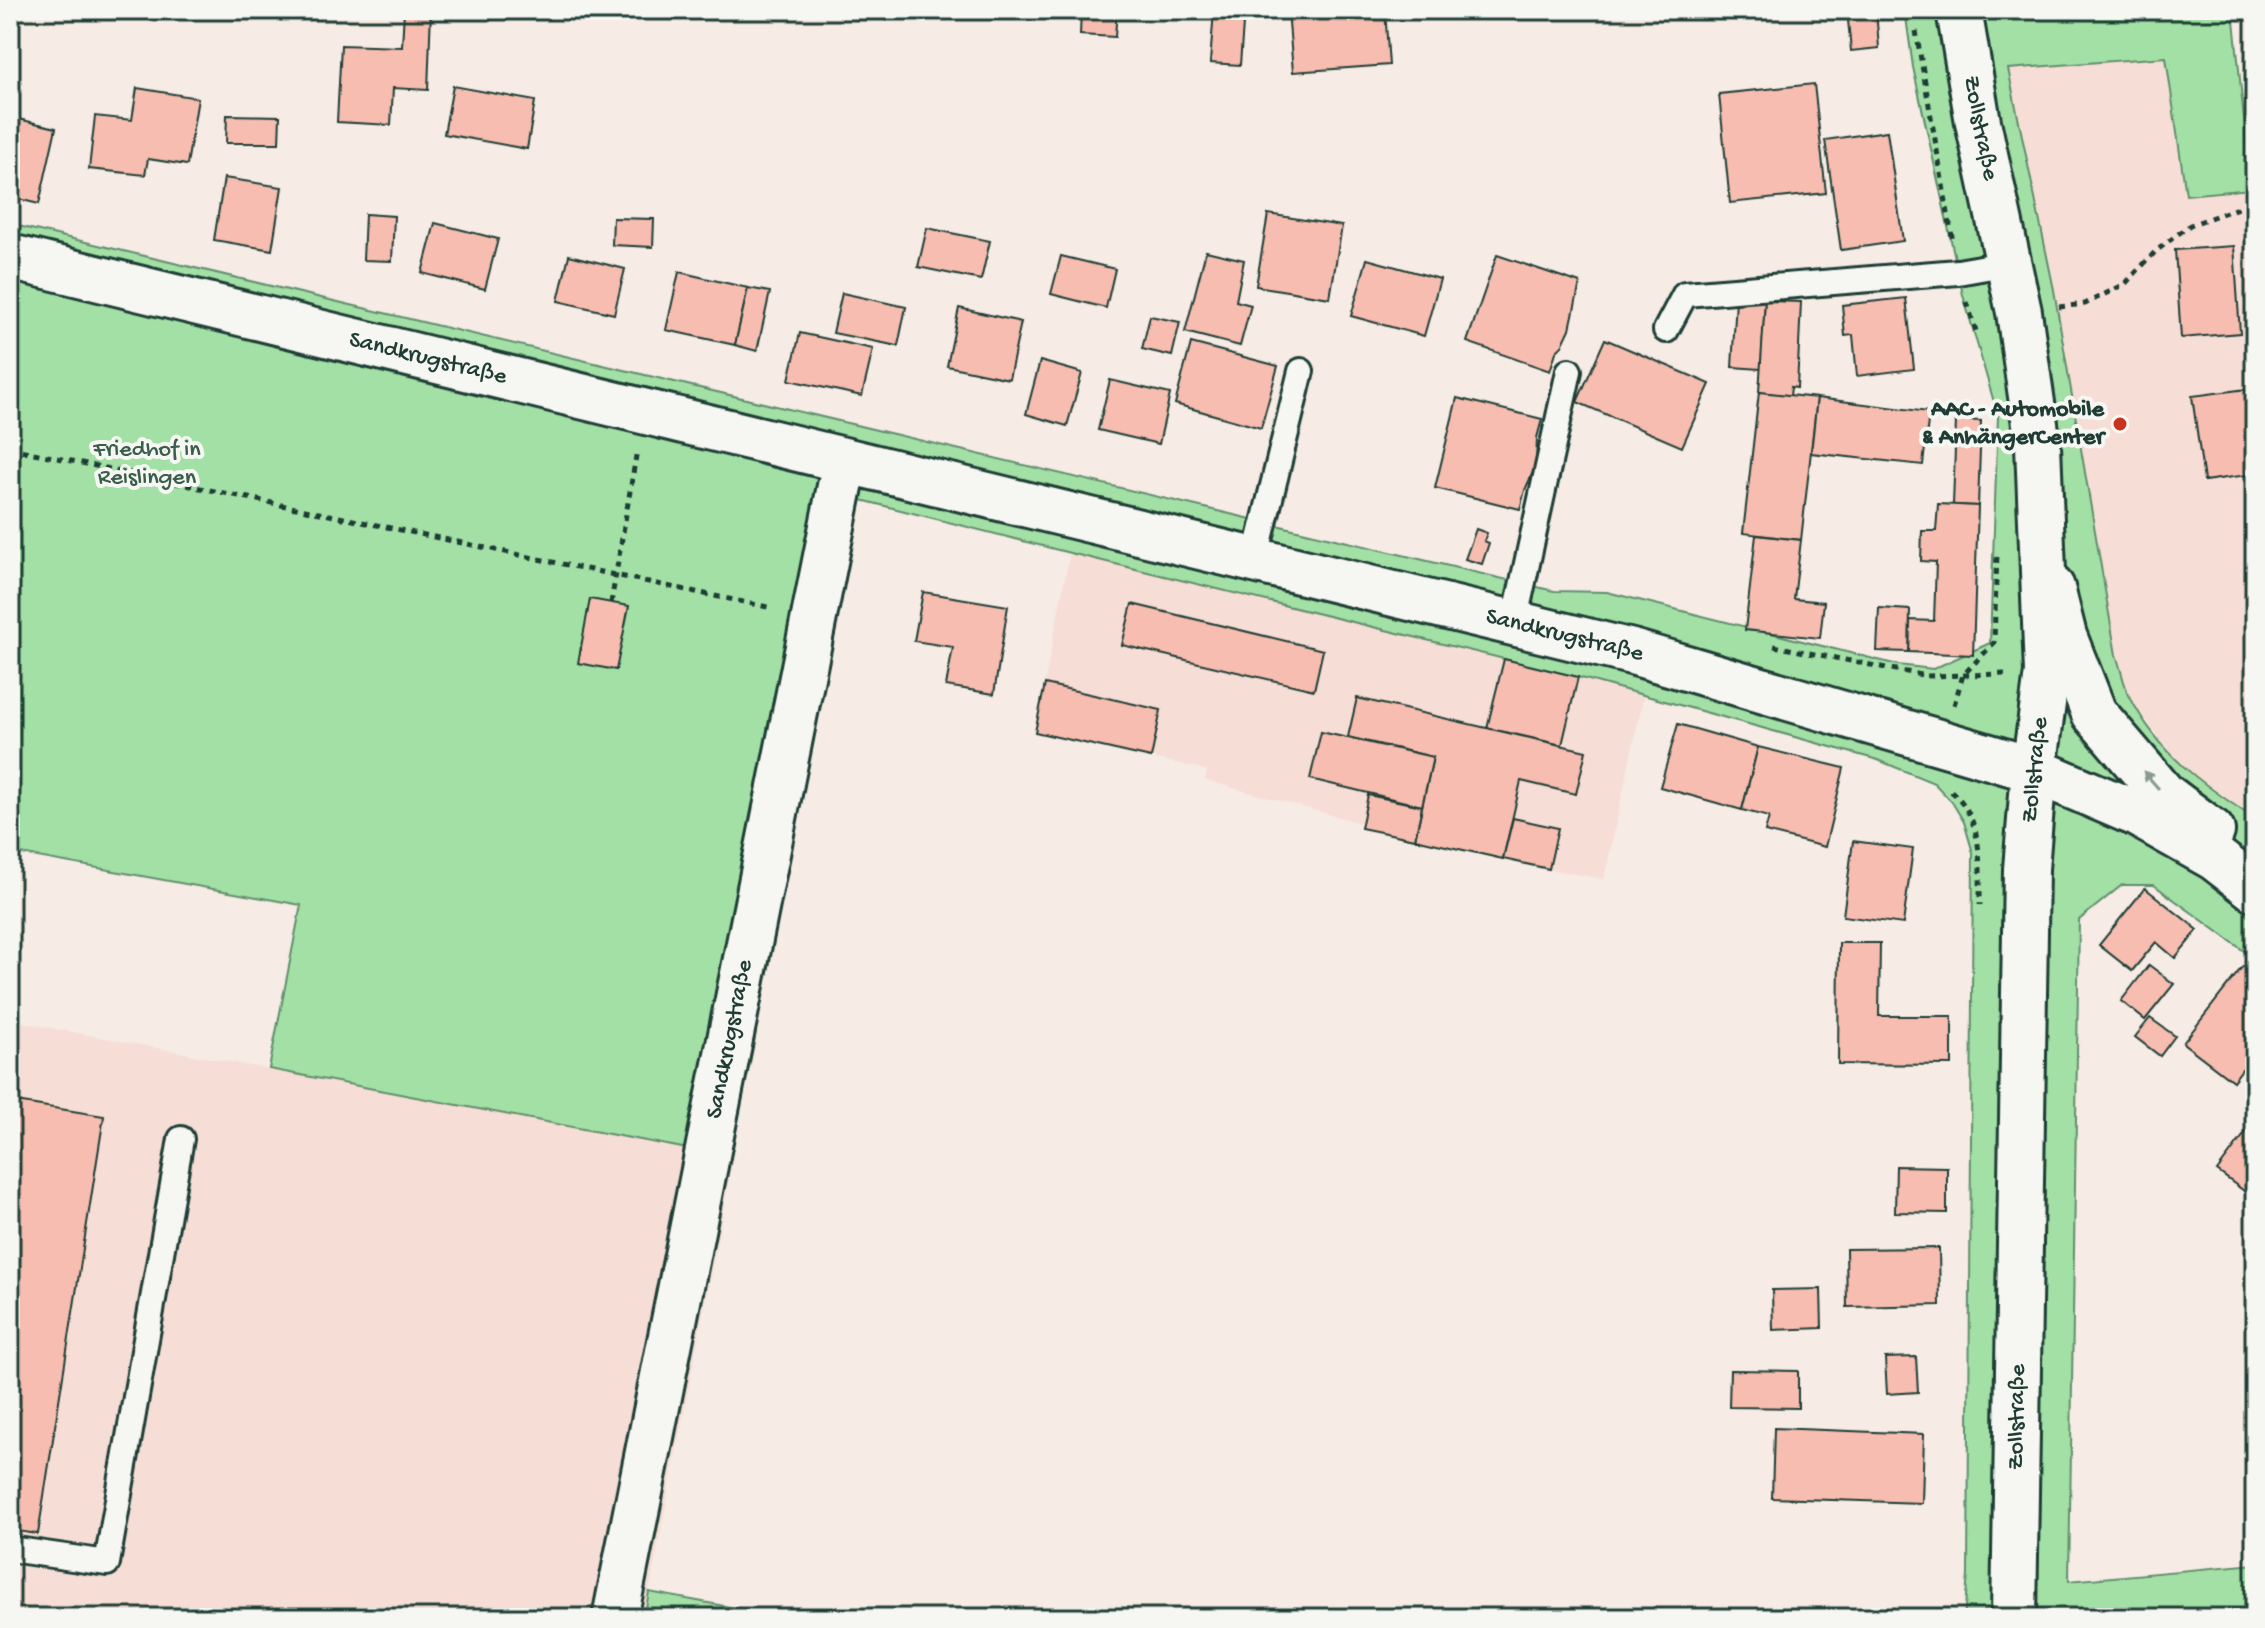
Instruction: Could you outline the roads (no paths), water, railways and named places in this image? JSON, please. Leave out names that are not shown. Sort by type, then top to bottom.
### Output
[{"type":"street","name":"Zollstraße","points":[[1959,10],[1978,122],[2019,312],[2038,445],[2047,673],[2034,770],[2026,885],[2014,1618]]},
{"type":"street","name":"Sandkrugstraße","points":[[10,257],[1632,652],[2034,770],[2137,814],[2215,858],[2255,889]]},
{"type":"street","name":"Sandkrugstraße","points":[[615,1618],[845,461]]},
{"type":"street","points":[[2041,537],[2064,636],[2094,713],[2164,795],[2255,864]]},
{"type":"lane","points":[[1666,330],[1685,294],[1958,272],[2009,263]]},
{"type":"lane","points":[[1255,560],[1301,371]]},
{"type":"lane","points":[[1514,623],[1569,371]]},
{"type":"lane","points":[[10,1549],[107,1563],[181,1139]]},
{"type":"place","name":"AAC - Automobile & AnhängerCenter","points":[[2120,424]]},
{"type":"park label","name":"Friedhof in Reislingen","points":[[147,464]]}]
